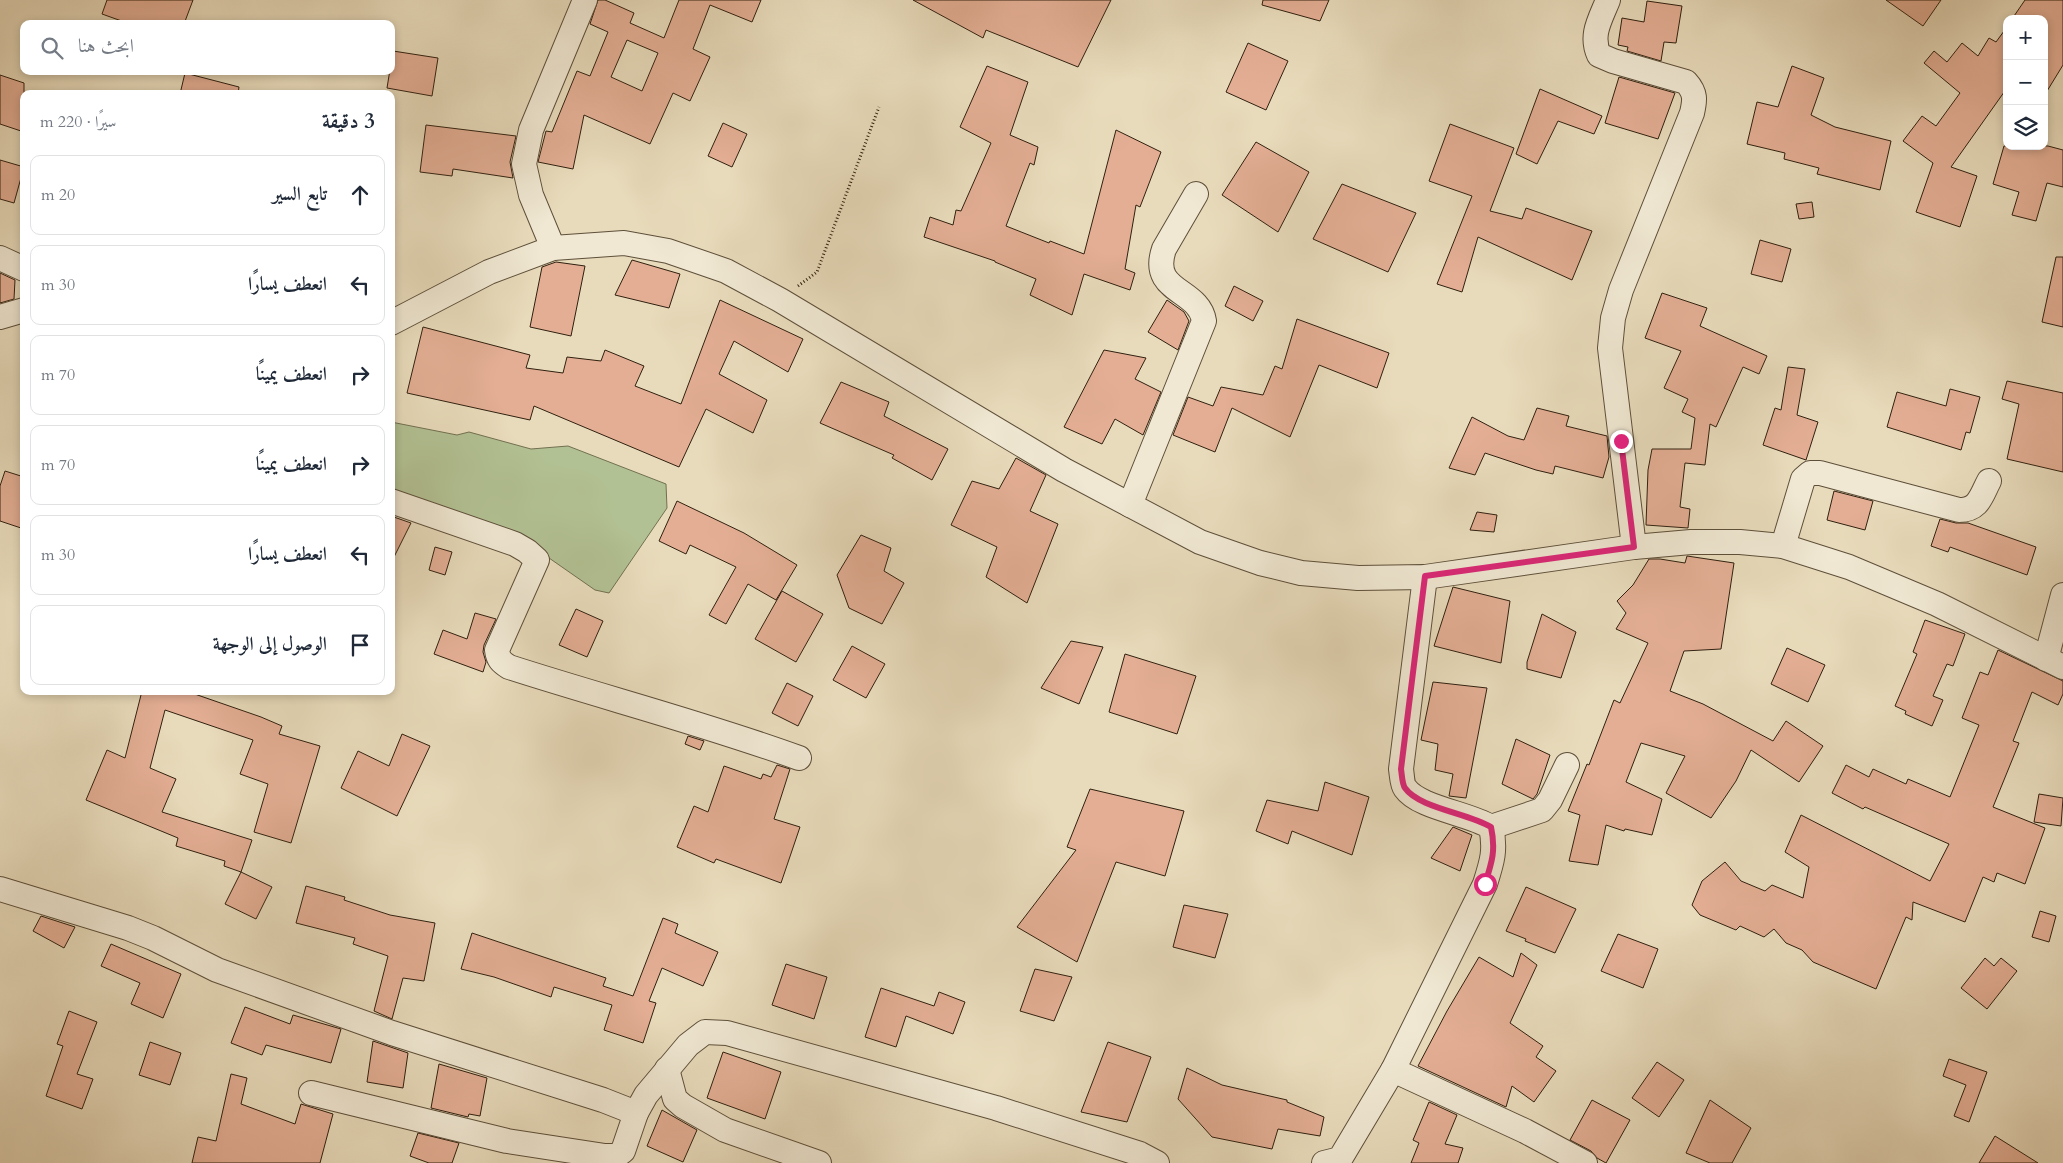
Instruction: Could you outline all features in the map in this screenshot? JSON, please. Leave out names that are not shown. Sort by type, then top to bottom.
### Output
[{"type":"street","points":[[553,248],[531,195],[524,164],[530,130],[585,0]]},
{"type":"street","points":[[1608,0],[1595,33],[1594,45],[1599,55],[1612,61],[1686,82],[1692,89],[1695,99],[1692,113],[1621,290],[1613,318],[1610,348],[1634,547]]},
{"type":"street","points":[[1130,505],[1204,321],[1198,304],[1172,288],[1162,269],[1160,258],[1196,194]]},
{"type":"street","points":[[395,321],[489,272],[553,248],[624,242],[668,251],[726,271],[780,300],[1064,470],[1200,542],[1260,562],[1301,573],[1358,578],[1425,576],[1634,547],[1691,542],[1740,542],[1783,546],[1849,567],[1937,604],[2054,663],[2063,594]]},
{"type":"street","points":[[0,258],[20,267]]},
{"type":"street","points":[[0,317],[20,311]]},
{"type":"street","points":[[1783,546],[1803,479],[1810,473],[1820,473],[1959,510],[1970,510],[1977,504],[1989,481]]},
{"type":"street","points":[[395,503],[515,544],[538,560],[497,650],[497,657],[501,662],[509,667],[569,686],[740,736],[799,758]]},
{"type":"street","points":[[1337,1162],[1393,1070],[1485,884],[1493,860],[1494,840],[1491,827],[1480,820],[1417,799],[1404,787],[1401,769],[1425,576]]},
{"type":"street","points":[[1491,827],[1542,810],[1550,800],[1567,765]]},
{"type":"street","points":[[0,890],[128,928],[153,938],[217,970],[392,1033],[603,1100],[636,1113]]},
{"type":"street","points":[[311,1093],[498,1140],[616,1156],[622,1151],[636,1113],[646,1094],[688,1045],[705,1032],[727,1033],[996,1108],[1140,1154],[1157,1163]]},
{"type":"street","points":[[667,1069],[675,1099],[683,1106],[725,1130],[819,1163]]},
{"type":"street","points":[[1393,1070],[1525,1131],[1585,1163]]},
{"type":"path","points":[[780,300],[817,272],[879,107]]},
{"type":"green space","points":[[395,423],[457,435],[469,432],[531,449],[568,446],[666,484],[667,508],[609,593],[595,590],[539,551],[395,492]]},
{"type":"building","points":[[107,0],[193,0],[186,20],[119,20],[102,14]]},
{"type":"building","points":[[598,0],[605,0],[634,13],[630,23],[664,38],[679,0],[761,0],[752,22],[710,5],[693,49],[710,57],[690,101],[673,93],[650,144],[584,115],[573,169],[538,162],[546,131],[552,132],[577,71],[590,76],[608,32],[590,24]],"holes":[[[627,40],[658,53],[642,91],[611,77]]]},
{"type":"building","points":[[913,0],[1111,0],[1078,67],[986,30],[983,38]]},
{"type":"building","points":[[1263,0],[1329,0],[1320,21],[1262,5]]},
{"type":"building","points":[[1886,0],[1941,0],[1923,26]]},
{"type":"building","points":[[2025,0],[2063,0],[2063,65],[2048,89],[2048,15],[2015,15]]},
{"type":"building","points":[[1647,1],[1682,6],[1676,43],[1664,42],[1661,61],[1627,51],[1628,47],[1618,45],[1622,18],[1644,22]]},
{"type":"building","points":[[2003,32],[2003,94],[1951,167],[1977,176],[1960,227],[1916,212],[1933,163],[1903,141],[1922,116],[1936,126],[1960,93],[1924,63],[1934,51],[1947,62],[1962,43],[1978,56],[1989,38],[1996,42]]},
{"type":"building","points":[[1248,43],[1288,61],[1266,110],[1226,92]]},
{"type":"building","points":[[395,51],[438,58],[432,96],[387,88],[389,75],[395,75]]},
{"type":"building","points":[[987,66],[1028,82],[1010,135],[1038,147],[1034,165],[1030,163],[1006,226],[1084,254],[1116,130],[1161,152],[1140,207],[1136,205],[1125,269],[1135,273],[1130,290],[1084,274],[1072,315],[1030,295],[1036,279],[995,261],[924,237],[930,217],[953,225],[956,210],[961,211],[991,143],[960,127]]},
{"type":"building","points":[[1792,66],[1824,78],[1811,115],[1835,127],[1891,141],[1880,190],[1817,174],[1819,168],[1784,159],[1785,153],[1747,144],[1757,102],[1778,107]]},
{"type":"building","points":[[0,75],[24,83],[24,90],[20,90],[20,131],[0,124]]},
{"type":"building","points":[[185,75],[193,75],[239,87],[239,90],[181,90]]},
{"type":"building","points":[[1619,77],[1675,93],[1658,139],[1605,123]]},
{"type":"building","points":[[1540,89],[1602,116],[1594,134],[1558,121],[1537,164],[1516,154]]},
{"type":"building","points":[[723,123],[747,134],[732,167],[708,156]]},
{"type":"building","points":[[1450,124],[1514,148],[1490,211],[1522,219],[1526,208],[1592,231],[1572,280],[1478,237],[1462,292],[1437,284],[1472,196],[1429,181]]},
{"type":"building","points":[[426,125],[516,136],[510,162],[513,178],[453,169],[452,176],[420,172]]},
{"type":"building","points":[[1256,142],[1309,172],[1278,232],[1222,195]]},
{"type":"building","points":[[2048,146],[2063,150],[2063,187],[2047,183],[2036,221],[2012,215],[2019,192],[1993,184],[2003,149],[2048,150]]},
{"type":"building","points":[[0,160],[20,166],[20,181],[14,203],[0,199]]},
{"type":"building","points":[[1342,184],[1416,213],[1388,272],[1313,239]]},
{"type":"building","points":[[1812,202],[1814,217],[1799,219],[1796,204]]},
{"type":"building","points":[[1760,240],[1791,249],[1782,282],[1751,274]]},
{"type":"building","points":[[2056,257],[2063,257],[2063,327],[2042,322]]},
{"type":"building","points":[[632,260],[680,274],[669,308],[615,295]]},
{"type":"building","points":[[556,262],[585,266],[571,336],[530,327],[542,267]]},
{"type":"building","points":[[0,273],[15,280],[14,299],[0,303]]},
{"type":"building","points":[[1234,286],[1263,301],[1253,321],[1225,306]]},
{"type":"building","points":[[1662,293],[1707,308],[1700,326],[1767,356],[1759,374],[1743,367],[1716,427],[1710,424],[1705,465],[1685,463],[1680,507],[1690,509],[1688,528],[1646,525],[1648,470],[1652,449],[1691,449],[1695,418],[1682,412],[1688,399],[1664,388],[1681,351],[1645,338]]},
{"type":"building","points":[[720,300],[803,339],[788,372],[734,341],[719,374],[767,400],[753,433],[706,409],[679,467],[534,406],[530,420],[407,393],[423,327],[530,355],[526,368],[563,373],[567,357],[601,361],[605,350],[644,366],[635,386],[681,404]]},
{"type":"building","points":[[1167,300],[1184,312],[1189,321],[1178,350],[1148,332]]},
{"type":"building","points":[[1297,319],[1389,353],[1377,388],[1319,365],[1290,437],[1232,408],[1215,452],[1173,435],[1188,397],[1213,406],[1221,387],[1263,395],[1275,366],[1282,369]]},
{"type":"building","points":[[1104,350],[1146,358],[1135,379],[1161,392],[1143,435],[1115,419],[1102,444],[1064,427]]},
{"type":"building","points":[[1788,367],[1805,369],[1797,415],[1818,422],[1806,460],[1763,445],[1775,408],[1781,410]]},
{"type":"building","points":[[2007,381],[2063,393],[2063,472],[2007,459],[2019,404],[2002,399]]},
{"type":"building","points":[[841,382],[889,402],[884,416],[948,449],[932,480],[892,458],[894,455],[820,423]]},
{"type":"building","points":[[1950,389],[1980,397],[1970,433],[1966,432],[1961,450],[1887,427],[1897,392],[1946,406]]},
{"type":"building","points":[[1537,408],[1569,416],[1566,426],[1607,436],[1609,457],[1603,478],[1555,466],[1553,474],[1485,453],[1475,475],[1449,468],[1472,417],[1508,436],[1524,440]]},
{"type":"building","points":[[1016,458],[1046,475],[1030,511],[1058,524],[1027,603],[986,577],[997,547],[951,525],[972,481],[999,489]]},
{"type":"building","points":[[5,471],[20,476],[20,528],[0,521],[0,486]]},
{"type":"building","points":[[1834,491],[1873,501],[1865,530],[1827,520]]},
{"type":"building","points":[[677,501],[744,533],[797,565],[776,600],[748,584],[726,624],[709,615],[736,567],[690,545],[686,554],[659,541]]},
{"type":"building","points":[[1477,512],[1497,515],[1494,532],[1470,530]]},
{"type":"building","points":[[395,517],[411,523],[395,555]]},
{"type":"building","points":[[1940,519],[1956,523],[1968,523],[2036,547],[2027,575],[1950,547],[1948,552],[1931,546]]},
{"type":"building","points":[[861,535],[891,548],[884,571],[904,583],[882,624],[849,608],[837,575]]},
{"type":"building","points":[[435,547],[452,552],[445,575],[429,570]]},
{"type":"building","points":[[1687,556],[1734,563],[1721,649],[1684,651],[1670,691],[1703,704],[1773,741],[1786,721],[1823,746],[1799,782],[1751,750],[1736,781],[1711,818],[1666,793],[1685,756],[1641,743],[1626,782],[1662,799],[1652,835],[1625,829],[1624,831],[1606,825],[1598,865],[1569,861],[1580,815],[1568,811],[1587,764],[1589,765],[1614,700],[1620,703],[1648,643],[1616,629],[1626,613],[1617,601],[1633,585],[1649,559],[1685,563]]},
{"type":"building","points":[[1453,587],[1510,601],[1501,663],[1434,646]]},
{"type":"building","points":[[782,591],[823,614],[796,662],[755,639]]},
{"type":"building","points":[[576,609],[603,621],[587,657],[559,645]]},
{"type":"building","points":[[475,613],[496,619],[484,645],[483,652],[486,662],[483,672],[434,654],[443,630],[467,639]]},
{"type":"building","points":[[1542,614],[1576,632],[1561,678],[1527,669],[1527,662]]},
{"type":"building","points":[[1925,620],[1965,634],[1953,666],[1947,664],[1933,696],[1943,700],[1932,726],[1905,714],[1906,711],[1895,706],[1917,654],[1913,652]]},
{"type":"building","points":[[1071,641],[1103,647],[1079,704],[1041,688]]},
{"type":"building","points":[[852,646],[885,664],[866,698],[833,680]]},
{"type":"building","points":[[1787,648],[1825,665],[1808,702],[1771,684]]},
{"type":"building","points":[[1998,650],[2063,681],[2063,694],[2058,705],[2032,692],[2013,741],[2019,743],[1993,807],[2045,828],[2025,884],[1997,873],[1994,882],[1983,877],[1965,922],[1913,902],[1912,920],[1906,917],[1876,989],[1813,962],[1802,950],[1786,943],[1774,929],[1764,937],[1740,926],[1736,930],[1700,915],[1692,905],[1702,881],[1725,862],[1741,881],[1765,891],[1772,885],[1803,898],[1809,867],[1785,852],[1801,815],[1930,881],[1949,844],[1865,807],[1863,809],[1832,793],[1846,765],[1869,777],[1873,769],[1906,784],[1908,779],[1950,797],[1979,725],[1962,718],[1980,672],[1988,675]]},
{"type":"building","points":[[1125,654],[1196,676],[1177,734],[1109,712]]},
{"type":"building","points":[[1433,682],[1487,688],[1466,798],[1449,796],[1453,774],[1435,770],[1438,744],[1421,740]]},
{"type":"building","points":[[787,683],[813,696],[798,726],[772,713]]},
{"type":"building","points":[[141,695],[198,695],[282,726],[279,734],[320,746],[291,843],[254,832],[268,784],[240,774],[253,740],[165,710],[150,768],[176,779],[162,812],[252,840],[241,872],[224,866],[225,861],[176,846],[178,838],[86,800],[107,750],[125,758]]},
{"type":"building","points":[[402,734],[430,746],[397,816],[341,788],[358,751],[389,766]]},
{"type":"building","points":[[688,736],[704,741],[700,750],[685,744]]},
{"type":"building","points":[[1516,739],[1550,755],[1537,794],[1533,799],[1502,784]]},
{"type":"building","points":[[777,765],[790,769],[774,819],[800,827],[781,883],[716,859],[714,863],[677,847],[694,806],[708,812],[724,766],[761,779],[763,774],[771,777]]},
{"type":"building","points":[[1325,782],[1369,797],[1352,855],[1292,831],[1288,844],[1256,831],[1267,800],[1318,811]]},
{"type":"building","points":[[1090,789],[1184,811],[1165,876],[1116,862],[1077,962],[1017,927],[1076,850],[1067,847]]},
{"type":"building","points":[[2039,794],[2063,798],[2061,826],[2034,822]]},
{"type":"building","points":[[1453,827],[1472,835],[1460,871],[1431,858]]},
{"type":"building","points":[[241,872],[272,887],[256,919],[225,904]]},
{"type":"building","points":[[306,886],[345,897],[344,900],[390,915],[435,923],[424,981],[403,978],[392,1019],[374,1011],[388,956],[353,944],[355,938],[296,923]]},
{"type":"building","points":[[1526,887],[1576,909],[1555,953],[1506,931]]},
{"type":"building","points":[[1184,905],[1228,914],[1215,958],[1173,947]]},
{"type":"building","points":[[2040,911],[2056,916],[2049,942],[2032,937]]},
{"type":"building","points":[[41,916],[75,927],[64,948],[33,931]]},
{"type":"building","points":[[663,918],[678,924],[675,933],[718,952],[703,986],[662,968],[649,1001],[656,1003],[643,1043],[604,1030],[612,1005],[554,987],[551,997],[494,977],[461,969],[472,933],[606,978],[603,986],[633,996]]},
{"type":"building","points":[[1618,934],[1658,949],[1643,988],[1601,971]]},
{"type":"building","points":[[111,944],[181,974],[163,1018],[131,1004],[140,983],[101,966]]},
{"type":"building","points":[[1521,953],[1537,965],[1510,1023],[1543,1046],[1536,1057],[1556,1071],[1534,1102],[1512,1086],[1506,1107],[1418,1066],[1447,1011],[1479,957],[1513,977]]},
{"type":"building","points":[[1985,958],[1994,966],[2001,958],[2017,971],[1987,1009],[1961,988]]},
{"type":"building","points":[[786,964],[827,977],[814,1019],[772,1005]]},
{"type":"building","points":[[1035,969],[1072,977],[1054,1021],[1020,1011]]},
{"type":"building","points":[[881,988],[934,1006],[939,992],[965,1002],[953,1034],[906,1016],[896,1047],[865,1037]]},
{"type":"building","points":[[245,1007],[290,1024],[293,1015],[341,1029],[331,1063],[266,1045],[262,1055],[231,1043]]},
{"type":"building","points":[[69,1011],[97,1022],[77,1074],[93,1079],[82,1109],[46,1096],[63,1046],[57,1044]]},
{"type":"building","points":[[373,1041],[408,1053],[403,1088],[367,1082]]},
{"type":"building","points":[[150,1042],[181,1053],[170,1085],[139,1075]]},
{"type":"building","points":[[1108,1042],[1151,1057],[1127,1122],[1081,1112]]},
{"type":"building","points":[[723,1052],[781,1072],[765,1119],[707,1098]]},
{"type":"building","points":[[1949,1059],[1987,1072],[1969,1122],[1954,1116],[1966,1085],[1943,1076]]},
{"type":"building","points":[[1657,1062],[1684,1080],[1659,1117],[1632,1098]]},
{"type":"building","points":[[439,1064],[487,1078],[480,1116],[469,1114],[468,1117],[431,1108]]},
{"type":"building","points":[[1187,1068],[1222,1085],[1287,1100],[1287,1102],[1324,1117],[1320,1136],[1278,1129],[1272,1149],[1212,1137],[1178,1099]]},
{"type":"building","points":[[231,1074],[247,1078],[241,1104],[295,1124],[301,1104],[333,1114],[320,1163],[192,1163],[198,1137],[216,1141]]},
{"type":"building","points":[[1592,1100],[1630,1120],[1606,1163],[1597,1158],[1591,1151],[1570,1140]]},
{"type":"building","points":[[1710,1100],[1751,1128],[1732,1163],[1710,1163],[1686,1153]]},
{"type":"building","points":[[1429,1102],[1457,1115],[1445,1144],[1463,1148],[1458,1163],[1411,1163],[1419,1143],[1413,1140]]},
{"type":"building","points":[[662,1110],[697,1130],[683,1162],[647,1146]]},
{"type":"building","points":[[418,1133],[459,1143],[452,1163],[429,1163],[410,1156]]},
{"type":"building","points":[[1995,1136],[2038,1163],[1979,1163]]},
{"type":"route","points":[[1485,884],[1493,860],[1494,840],[1491,827],[1480,820],[1417,799],[1404,787],[1401,769],[1425,576],[1579,553],[1634,547],[1621,441]]}]
